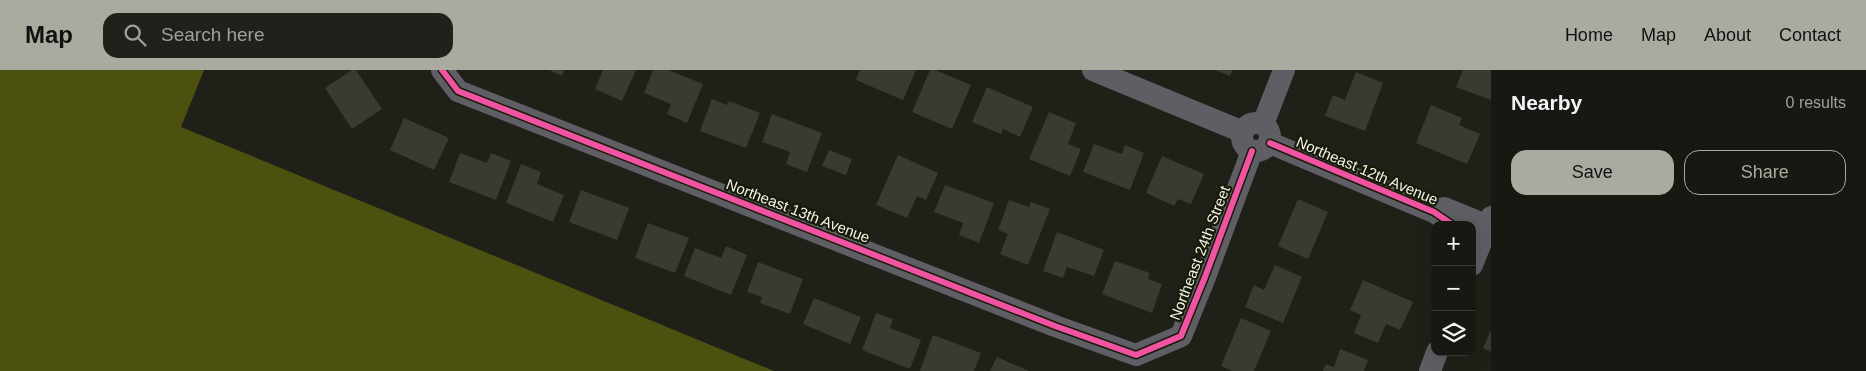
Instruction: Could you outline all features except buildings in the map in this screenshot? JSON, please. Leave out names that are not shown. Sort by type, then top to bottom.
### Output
[{"type":"street","name":"Northeast 13th Avenue","points":[[442,70],[458,91],[1046,322],[1136,355],[1154,347]]},
{"type":"street","name":"Northeast 12th Avenue","points":[[1093,70],[1434,212],[1447,221]]},
{"type":"street","name":"Northeast 24th Street","points":[[1154,347],[1181,336],[1284,70]]},
{"type":"street","name":"Northeast 12th Avenue","points":[[1434,212],[1444,208],[1490,223]]},
{"type":"street","points":[[1476,251],[1490,223]]},
{"type":"street","points":[[1430,371],[1436,356]]},
{"type":"shaded area","points":[[0,70],[204,70],[181,127],[774,371],[0,371]]},
{"type":"cycle path","points":[[442,70],[458,91],[1055,326],[1136,355],[1181,336],[1252,151]]},
{"type":"cycle path","points":[[1270,143],[1434,212],[1447,221]]}]
